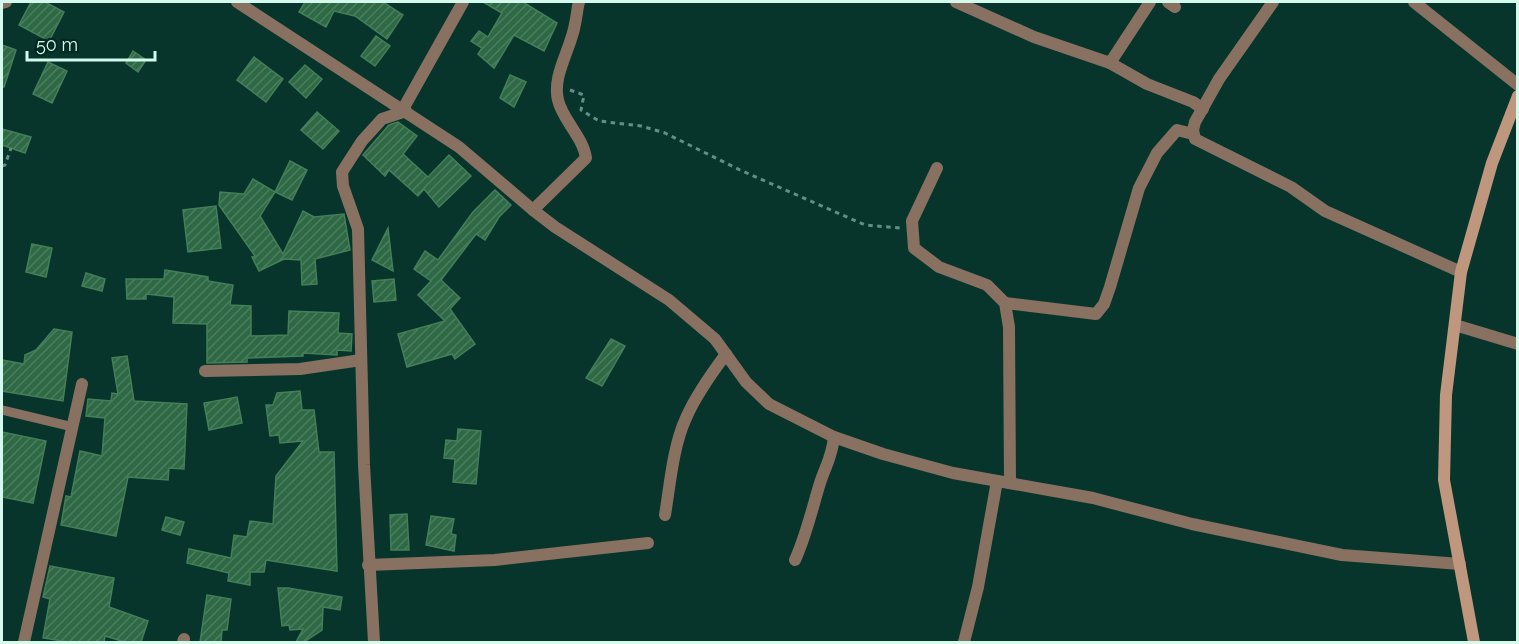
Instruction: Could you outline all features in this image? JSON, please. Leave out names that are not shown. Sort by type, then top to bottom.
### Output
[{"type":"street","points":[[2,3],[6,2]]},
{"type":"street","points":[[237,2],[459,147],[555,228],[619,266],[669,300],[715,339],[746,382],[769,404],[834,437],[943,471],[1093,498],[1192,524],[1342,555],[1460,564]]},
{"type":"street","points":[[374,642],[368,565],[358,229],[343,186],[342,172],[362,141],[382,119],[404,110],[463,2]]},
{"type":"street","points":[[533,210],[586,158],[558,101],[557,86],[579,2]]},
{"type":"street","points":[[956,2],[1034,37],[1110,63],[1147,84],[1193,102],[1203,109]]},
{"type":"street","points":[[1110,63],[1150,2]]},
{"type":"street","points":[[1193,135],[1195,122],[1219,79],[1274,2]]},
{"type":"street","points":[[1414,2],[1518,85]]},
{"type":"street","points":[[1474,642],[1444,480],[1446,395],[1461,272],[1492,163],[1518,96]]},
{"type":"street","points":[[1005,303],[1096,314],[1104,304],[1110,287],[1139,188],[1157,153],[1177,130],[1193,135],[1201,142],[1291,187],[1325,211],[1461,272]]},
{"type":"street","points":[[937,168],[912,221],[914,248],[939,267],[987,285],[1005,303],[1010,327],[1003,482],[964,642]]},
{"type":"street","points":[[1455,325],[1518,344]]},
{"type":"street","points":[[665,515],[674,460],[684,420],[705,382],[726,354]]},
{"type":"street","points":[[205,371],[300,369],[361,360]]},
{"type":"street","points":[[24,642],[82,384]]},
{"type":"street","points":[[795,560],[832,455],[834,437]]},
{"type":"street","points":[[368,565],[495,560],[648,543]]},
{"type":"lane","points":[[2,410],[73,427]]},
{"type":"path","points":[[557,86],[584,94],[581,110],[599,121],[641,126],[665,133],[740,170],[865,225],[899,228],[912,221]]},
{"type":"path","points":[[2,166],[5,165],[11,148]]},
{"type":"building","points":[[31,2],[45,2],[64,12],[49,41],[19,25]]},
{"type":"building","points":[[305,2],[383,2],[403,15],[387,39],[355,16],[334,11],[326,27],[299,12]]},
{"type":"building","points":[[483,2],[523,2],[557,23],[544,51],[514,35],[494,68],[478,54],[482,48],[471,41],[479,31],[488,37],[502,13]]},
{"type":"building","points":[[376,36],[390,46],[375,66],[361,56]]},
{"type":"building","points":[[2,45],[16,50],[4,87],[2,87]]},
{"type":"building","points":[[133,51],[146,60],[138,72],[126,63]]},
{"type":"building","points":[[254,57],[283,79],[266,102],[237,80]]},
{"type":"building","points":[[48,62],[67,71],[52,103],[33,94]]},
{"type":"building","points":[[305,65],[322,79],[306,98],[289,82]]},
{"type":"building","points":[[510,75],[526,82],[514,107],[500,98]]},
{"type":"building","points":[[317,112],[339,131],[323,149],[301,130]]},
{"type":"building","points":[[398,122],[417,136],[403,154],[428,177],[449,155],[471,176],[439,207],[424,189],[418,196],[389,170],[385,176],[363,155],[389,125]]},
{"type":"building","points":[[2,129],[31,137],[25,153],[2,145]]},
{"type":"building","points":[[290,161],[307,170],[292,200],[275,192]]},
{"type":"building","points":[[253,179],[275,192],[260,216],[283,254],[303,211],[314,217],[344,214],[350,250],[315,259],[317,284],[302,285],[301,260],[284,259],[259,271],[252,257],[255,256],[219,205],[220,192],[244,194]]},
{"type":"building","points":[[495,190],[511,205],[499,217],[485,240],[476,234],[441,280],[460,298],[450,309],[475,344],[455,359],[452,354],[407,367],[398,334],[445,321],[418,295],[431,281],[414,269],[425,251],[438,260],[473,212]]},
{"type":"building","points":[[216,206],[221,248],[188,252],[183,210]]},
{"type":"building","points":[[388,228],[393,271],[372,260]]},
{"type":"building","points":[[32,244],[52,248],[46,277],[26,272]]},
{"type":"building","points":[[165,270],[208,277],[208,281],[233,285],[230,305],[251,306],[251,336],[288,335],[289,311],[339,313],[338,333],[352,334],[351,351],[337,350],[337,355],[303,353],[303,356],[247,358],[247,362],[207,363],[207,324],[173,323],[174,297],[146,294],[146,299],[127,299],[126,279],[164,279]]},
{"type":"building","points":[[86,273],[105,279],[102,291],[82,286]]},
{"type":"building","points":[[394,279],[396,300],[374,302],[372,281]]},
{"type":"building","points":[[54,329],[72,332],[63,401],[2,391],[2,360],[24,364],[25,355],[36,350]]},
{"type":"building","points":[[611,339],[625,346],[602,386],[586,378]]},
{"type":"building","points":[[127,356],[134,401],[187,404],[184,469],[169,468],[168,480],[128,477],[116,536],[61,525],[66,496],[71,497],[80,451],[102,456],[105,418],[86,416],[88,399],[111,401],[112,393],[118,394],[112,358]]},
{"type":"building","points":[[300,391],[302,410],[314,410],[319,452],[334,452],[337,571],[266,560],[264,572],[250,572],[250,585],[228,581],[229,573],[187,563],[189,549],[231,558],[234,535],[247,537],[250,521],[273,524],[276,476],[303,441],[280,443],[279,435],[270,436],[266,405],[273,405],[277,393]]},
{"type":"building","points":[[237,397],[242,423],[209,430],[204,403]]},
{"type":"building","points":[[458,429],[481,431],[476,484],[453,482],[455,459],[444,458],[446,440],[457,441]]},
{"type":"building","points":[[2,432],[46,441],[33,503],[2,497]]},
{"type":"building","points":[[407,514],[409,550],[391,550],[390,515]]},
{"type":"building","points":[[431,516],[454,519],[451,534],[456,535],[454,551],[426,545]]},
{"type":"building","points":[[166,517],[184,522],[180,535],[162,530]]},
{"type":"building","points":[[50,566],[114,578],[109,607],[148,621],[141,642],[125,642],[105,636],[104,642],[69,642],[43,638],[50,599],[43,597]]},
{"type":"building","points":[[278,588],[342,597],[340,610],[323,607],[322,630],[304,642],[296,642],[303,629],[290,630],[289,625],[282,626]]},
{"type":"building","points":[[207,595],[231,599],[227,630],[222,630],[221,642],[200,642]]}]
